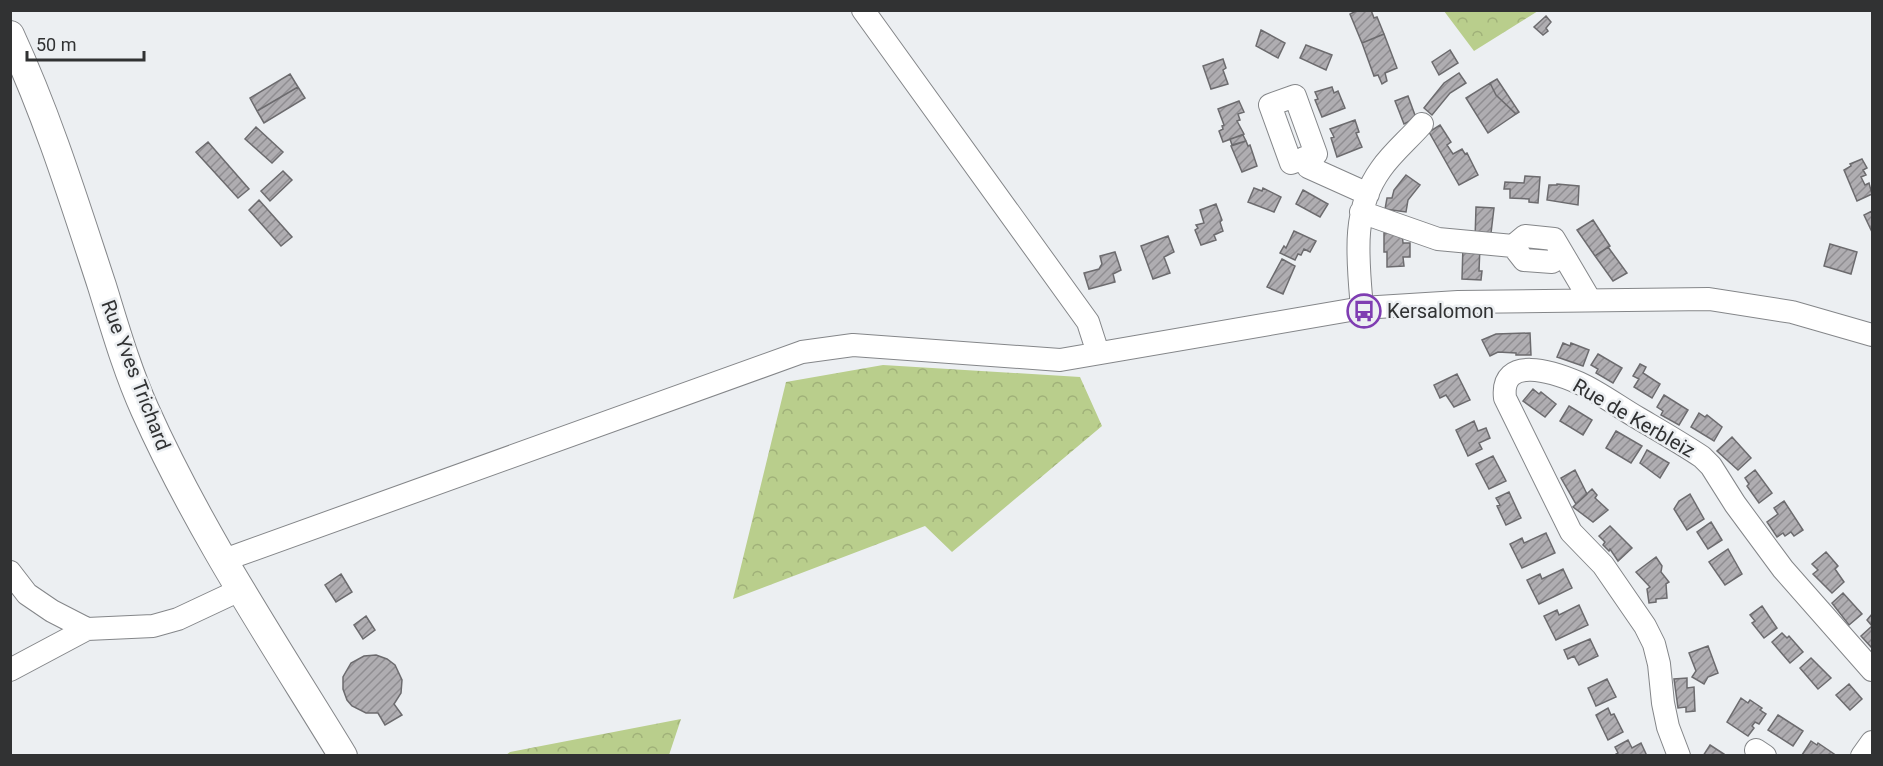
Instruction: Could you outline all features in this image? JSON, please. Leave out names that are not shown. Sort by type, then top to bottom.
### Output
[{"type":"main road","name":"Rue Yves Trichard","points":[[10,35],[17,66],[48,124],[118,339],[144,408],[171,466],[224,560],[343,756]]},
{"type":"street","points":[[863,10],[1088,322],[1098,352]]},
{"type":"street","points":[[1362,308],[1358,254],[1364,203],[1380,169],[1422,124]]},
{"type":"street","points":[[1304,158],[1308,167],[1364,203],[1438,239],[1513,246],[1524,260],[1552,262],[1563,255],[1590,300]]},
{"type":"street","points":[[224,560],[801,352],[854,345],[1060,360],[1362,308],[1458,302],[1709,299],[1792,312],[1872,335]]},
{"type":"street","name":"Rue de Kerbleiz","points":[[1678,756],[1668,727],[1654,644],[1645,626],[1603,565],[1571,532],[1505,398],[1504,387],[1507,378],[1516,370],[1543,371],[1579,383],[1702,457],[1711,466],[1783,569],[1872,670]]},
{"type":"street","points":[[10,572],[27,594],[52,611],[87,629]]},
{"type":"street","points":[[10,670],[87,629],[153,626],[178,619],[242,589]]},
{"type":"street","points":[[1862,756],[1872,742]]},
{"type":"green space","points":[[1444,11],[1538,11],[1474,51]]},
{"type":"green space","points":[[883,365],[1080,377],[1102,426],[952,552],[925,526],[733,599],[786,382]]},
{"type":"green space","points":[[681,719],[669,755],[506,755],[510,752]]},
{"type":"building","points":[[1358,10],[1371,10],[1374,18],[1377,17],[1384,34],[1362,43],[1350,14]]},
{"type":"building","points":[[1546,16],[1551,22],[1546,28],[1548,31],[1543,35],[1534,27]]},
{"type":"building","points":[[1261,30],[1285,43],[1278,58],[1256,46]]},
{"type":"building","points":[[1384,34],[1397,68],[1385,73],[1387,81],[1382,84],[1378,75],[1374,76],[1362,43]]},
{"type":"building","points":[[1306,45],[1332,55],[1326,70],[1300,58]]},
{"type":"building","points":[[1450,50],[1458,63],[1439,75],[1432,62]]},
{"type":"building","points":[[1223,59],[1226,68],[1223,70],[1228,84],[1211,89],[1203,66]]},
{"type":"building","points":[[1459,73],[1466,83],[1450,93],[1432,115],[1424,108],[1444,83]]},
{"type":"building","points":[[290,74],[298,87],[257,111],[250,98]]},
{"type":"building","points":[[1497,79],[1519,112],[1516,114],[1496,95],[1490,83]]},
{"type":"building","points":[[1490,83],[1496,95],[1516,114],[1488,133],[1466,98]]},
{"type":"building","points":[[298,87],[305,98],[264,123],[257,111]]},
{"type":"building","points":[[1332,87],[1334,93],[1338,91],[1345,108],[1322,117],[1315,100],[1318,99],[1315,92]]},
{"type":"building","points":[[1408,96],[1416,118],[1404,124],[1395,101]]},
{"type":"building","points":[[1239,101],[1244,112],[1238,114],[1240,120],[1237,121],[1244,134],[1223,142],[1219,131],[1224,125],[1218,109]]},
{"type":"building","points":[[1355,120],[1359,132],[1356,133],[1362,147],[1337,157],[1331,138],[1334,137],[1330,129]]},
{"type":"building","points":[[1440,125],[1451,142],[1447,145],[1453,154],[1462,149],[1465,154],[1467,153],[1478,175],[1459,185],[1429,132]]},
{"type":"building","points":[[256,127],[283,152],[272,163],[245,139]]},
{"type":"building","points":[[1243,135],[1246,141],[1232,145],[1230,139]]},
{"type":"building","points":[[1246,141],[1248,146],[1250,145],[1257,166],[1242,172],[1231,146]]},
{"type":"building","points":[[208,142],[249,189],[238,198],[196,152]]},
{"type":"building","points":[[1862,159],[1867,168],[1863,170],[1866,175],[1861,177],[1865,185],[1869,183],[1872,194],[1857,201],[1844,170],[1851,166],[1850,164]]},
{"type":"building","points":[[283,171],[292,180],[270,201],[261,191]]},
{"type":"building","points":[[1406,175],[1420,185],[1408,200],[1406,212],[1385,209],[1387,198],[1392,198],[1394,190]]},
{"type":"building","points":[[1525,176],[1540,177],[1538,203],[1529,202],[1529,199],[1510,198],[1510,189],[1504,189],[1505,182],[1524,183]]},
{"type":"building","points":[[1549,185],[1579,186],[1578,205],[1547,200]]},
{"type":"building","points":[[1254,188],[1262,191],[1263,188],[1281,197],[1274,212],[1248,202]]},
{"type":"building","points":[[1303,190],[1328,204],[1320,217],[1296,204]]},
{"type":"building","points":[[259,200],[292,237],[281,246],[249,210]]},
{"type":"building","points":[[1216,204],[1223,231],[1214,235],[1216,240],[1201,245],[1195,230],[1198,228],[1196,225],[1204,223],[1200,210]]},
{"type":"building","points":[[1476,207],[1494,208],[1491,233],[1475,239]]},
{"type":"building","points":[[1872,211],[1872,232],[1864,215]]},
{"type":"building","points":[[1593,220],[1610,246],[1595,256],[1577,230]]},
{"type":"building","points":[[1294,231],[1316,241],[1310,252],[1304,249],[1295,260],[1280,253],[1284,246],[1286,248]]},
{"type":"building","points":[[1402,232],[1403,243],[1410,243],[1410,257],[1403,257],[1404,266],[1387,267],[1384,233]]},
{"type":"building","points":[[1168,236],[1174,252],[1164,257],[1170,273],[1153,279],[1141,246]]},
{"type":"building","points":[[1830,244],[1857,252],[1851,274],[1824,266]]},
{"type":"building","points":[[1463,245],[1480,246],[1481,280],[1462,279]]},
{"type":"building","points":[[1608,247],[1627,273],[1613,281],[1595,256]]},
{"type":"building","points":[[1115,252],[1121,270],[1113,274],[1115,282],[1089,289],[1084,273],[1099,269],[1102,264],[1100,256]]},
{"type":"building","points":[[1282,259],[1295,266],[1283,294],[1267,287]]},
{"type":"building","points":[[1530,333],[1531,355],[1498,352],[1490,356],[1482,340],[1496,334]]},
{"type":"building","points":[[1563,343],[1570,346],[1571,343],[1589,350],[1583,366],[1557,357]]},
{"type":"building","points":[[1598,354],[1622,368],[1613,383],[1596,373],[1598,369],[1591,365]]},
{"type":"building","points":[[1640,364],[1646,367],[1643,373],[1660,384],[1652,398],[1634,387],[1639,379],[1633,376]]},
{"type":"building","points":[[1457,374],[1470,400],[1454,407],[1446,395],[1440,398],[1434,385]]},
{"type":"building","points":[[1533,389],[1539,394],[1541,392],[1556,404],[1545,417],[1523,401]]},
{"type":"building","points":[[1664,395],[1688,410],[1679,425],[1661,415],[1663,411],[1657,407]]},
{"type":"building","points":[[1569,406],[1592,420],[1583,435],[1560,421]]},
{"type":"building","points":[[1699,413],[1705,417],[1707,415],[1722,427],[1714,441],[1691,427]]},
{"type":"building","points":[[1474,421],[1478,431],[1486,428],[1490,438],[1479,443],[1482,449],[1468,456],[1456,430]]},
{"type":"building","points":[[1616,431],[1642,446],[1631,463],[1606,448]]},
{"type":"building","points":[[1732,437],[1751,458],[1738,470],[1717,451]]},
{"type":"building","points":[[1647,450],[1669,463],[1660,478],[1640,463]]},
{"type":"building","points":[[1493,456],[1506,481],[1489,489],[1476,464]]},
{"type":"building","points":[[1575,470],[1587,494],[1576,504],[1561,478]]},
{"type":"building","points":[[1755,470],[1772,493],[1759,503],[1747,486],[1749,484],[1745,478]]},
{"type":"building","points":[[1592,489],[1597,495],[1595,498],[1608,510],[1593,522],[1573,507]]},
{"type":"building","points":[[1509,492],[1521,518],[1506,525],[1497,506],[1500,505],[1496,498]]},
{"type":"building","points":[[1690,494],[1704,519],[1687,530],[1674,509],[1679,501]]},
{"type":"building","points":[[1784,501],[1803,530],[1794,536],[1791,532],[1777,537],[1767,522],[1778,514],[1774,508]]},
{"type":"building","points":[[1711,522],[1722,540],[1708,549],[1697,532]]},
{"type":"building","points":[[1610,526],[1632,548],[1618,561],[1610,549],[1609,551],[1603,545],[1605,542],[1599,536]]},
{"type":"building","points":[[1546,533],[1555,553],[1522,568],[1510,544],[1522,538],[1524,543]]},
{"type":"building","points":[[1728,549],[1742,574],[1725,585],[1709,562]]},
{"type":"building","points":[[1826,552],[1838,566],[1835,569],[1844,582],[1832,593],[1813,574],[1818,570],[1812,564]]},
{"type":"building","points":[[1656,557],[1662,566],[1661,572],[1669,582],[1666,584],[1667,598],[1656,599],[1656,602],[1649,603],[1647,589],[1650,587],[1636,572]]},
{"type":"building","points":[[1563,569],[1572,588],[1539,604],[1527,580],[1540,574],[1542,579]]},
{"type":"building","points":[[341,574],[352,592],[336,602],[325,585]]},
{"type":"building","points":[[1843,593],[1862,614],[1849,625],[1832,603]]},
{"type":"building","points":[[1579,605],[1588,625],[1556,640],[1544,616],[1557,610],[1559,615]]},
{"type":"building","points":[[1762,606],[1777,628],[1764,638],[1752,623],[1755,621],[1750,615]]},
{"type":"building","points":[[1872,614],[1872,626],[1867,620]]},
{"type":"building","points":[[366,616],[375,630],[363,639],[354,625]]},
{"type":"building","points":[[1872,626],[1872,648],[1861,636]]},
{"type":"building","points":[[1782,633],[1787,638],[1789,636],[1803,652],[1790,663],[1772,642]]},
{"type":"building","points":[[1590,639],[1598,656],[1579,665],[1574,656],[1568,659],[1564,650]]},
{"type":"building","points":[[1708,646],[1718,673],[1708,677],[1704,684],[1692,677],[1696,671],[1689,653]]},
{"type":"building","points":[[376,655],[395,665],[402,680],[401,693],[394,704],[402,715],[385,725],[378,713],[366,713],[352,706],[343,689],[343,677],[351,663],[364,656]]},
{"type":"building","points":[[1811,658],[1831,678],[1818,689],[1800,668]]},
{"type":"building","points":[[1687,678],[1687,688],[1694,687],[1695,711],[1686,712],[1686,707],[1678,708],[1674,679]]},
{"type":"building","points":[[1607,679],[1616,697],[1596,706],[1588,688]]},
{"type":"building","points":[[1849,684],[1862,699],[1850,710],[1836,695]]},
{"type":"building","points":[[1741,698],[1748,703],[1750,700],[1762,708],[1760,710],[1766,714],[1759,724],[1755,722],[1748,736],[1727,722]]},
{"type":"building","points":[[1608,708],[1611,715],[1614,714],[1623,732],[1608,740],[1596,715]]},
{"type":"building","points":[[1778,715],[1803,731],[1793,746],[1768,730]]},
{"type":"building","points":[[1628,740],[1632,748],[1641,743],[1647,756],[1613,756],[1618,753],[1615,747]]},
{"type":"building","points":[[1811,741],[1817,745],[1818,743],[1837,756],[1803,756]]},
{"type":"building","points":[[1710,745],[1727,756],[1703,756]]},
{"type":"place","name":"Kersalomon","points":[[1364,311]]}]
